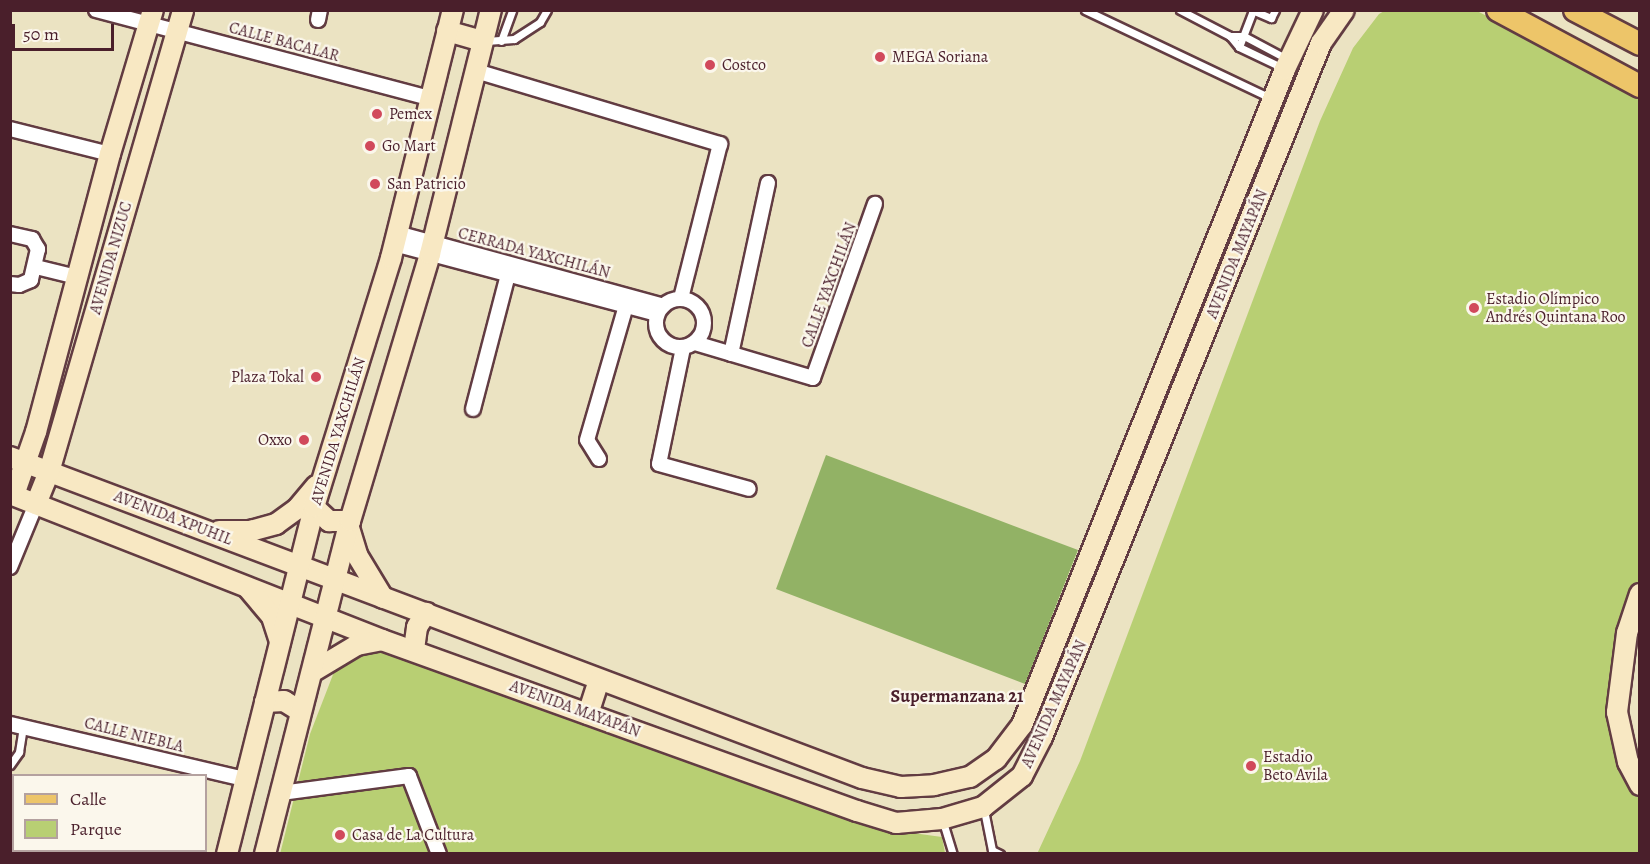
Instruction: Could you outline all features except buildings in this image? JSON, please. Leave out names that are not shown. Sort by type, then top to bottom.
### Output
[{"type":"main road","points":[[1498,10],[1640,86]]},
{"type":"main road","points":[[1575,10],[1640,44]]},
{"type":"street","name":"CALLE BACALAR","points":[[96,10],[151,17],[178,31],[429,98]]},
{"type":"street","name":"AVENIDA NIZUC","points":[[34,508],[49,472],[183,10]]},
{"type":"street","name":"AVENIDA YAXCHILÁN","points":[[227,854],[248,780],[280,642],[301,569],[314,507],[396,238],[429,98],[453,10]]},
{"type":"street","points":[[266,854],[300,711],[336,581],[349,524],[431,248],[476,71],[492,41],[491,10]]},
{"type":"street","name":"AVENIDA MAYAPÁN","points":[[336,581],[862,778],[901,787],[934,785],[970,777],[996,759],[1022,725],[1287,65],[1313,10]]},
{"type":"street","name":"AVENIDA MAYAPÁN","points":[[326,616],[382,640],[414,649],[588,714],[896,823],[942,819],[983,807],[1022,776],[1042,737],[1321,43],[1335,14]]},
{"type":"street","name":"AVENIDA NIZUC","points":[[12,497],[18,460],[77,278],[110,154],[151,17]]},
{"type":"street","points":[[447,31],[492,41]]},
{"type":"street","points":[[476,71],[720,144],[681,298],[660,310],[658,334],[664,342],[731,354],[768,183]]},
{"type":"street","points":[[10,129],[110,154]]},
{"type":"street","name":"CALLE YAXCHILÁN","points":[[731,354],[813,378],[875,204]]},
{"type":"street","points":[[10,234],[32,239],[38,249],[36,267],[31,280],[19,285],[10,284]]},
{"type":"street","name":"CERRADA YAXCHILÁN","points":[[396,238],[660,310]]},
{"type":"street","name":"CERRADA YAXCHILÁN","points":[[431,248],[508,274],[626,306],[660,310]]},
{"type":"street","points":[[36,267],[77,278]]},
{"type":"street","points":[[473,409],[508,274]]},
{"type":"street","points":[[681,298],[702,310],[704,328],[689,345],[659,464],[749,489]]},
{"type":"street","points":[[599,459],[587,440],[626,306]]},
{"type":"street","points":[[1162,377],[1185,385]]},
{"type":"street","name":"AVENIDA XPUHIL","points":[[18,460],[336,581]]},
{"type":"street","points":[[208,531],[250,531],[276,524],[297,509],[324,477]]},
{"type":"street","points":[[12,497],[34,508],[326,616]]},
{"type":"street","points":[[314,507],[329,521],[349,524]]},
{"type":"street","points":[[10,567],[34,508]]},
{"type":"street","points":[[349,524],[357,555],[383,598]]},
{"type":"street","points":[[244,584],[272,617],[280,642]]},
{"type":"street","points":[[1640,594],[1627,633],[1617,712],[1640,785]]},
{"type":"street","points":[[414,649],[417,627],[426,613]]},
{"type":"street","points":[[312,672],[357,645],[382,640]]},
{"type":"street","points":[[588,714],[599,681]]},
{"type":"street","points":[[265,702],[284,701],[300,711]]},
{"type":"street","name":"CALLE NIEBLA","points":[[17,725],[248,780]]},
{"type":"street","points":[[281,793],[409,776],[439,854]]},
{"type":"lane","points":[[492,41],[512,10]]},
{"type":"lane","points":[[492,41],[526,32],[547,10]]},
{"type":"lane","points":[[1086,10],[1274,100]]},
{"type":"lane","points":[[1180,10],[1230,36],[1239,47],[1287,65]]},
{"type":"lane","points":[[1239,47],[1252,11],[1271,18],[1275,10]]},
{"type":"lane","points":[[1230,36],[1244,36],[1287,65]]},
{"type":"lane","points":[[10,765],[19,752],[17,725]]},
{"type":"lane","points":[[983,807],[990,852],[1000,854]]},
{"type":"lane","points":[[942,819],[953,854]]},
{"type":"green space","points":[[1386,10],[1477,11],[1639,94],[1640,576],[1612,659],[1612,703],[1617,744],[1639,798],[1639,853],[1037,854],[1080,761],[1320,121],[1353,48],[1379,14]]},
{"type":"green space","points":[[826,455],[1078,550],[1025,684],[776,589]]},
{"type":"green space","points":[[400,649],[846,818],[876,828],[942,837],[945,853],[280,854],[310,734],[334,672],[361,653]]},
{"type":"place","name":"MEGA Soriana","points":[[880,57]]},
{"type":"place","name":"Costco","points":[[710,65]]},
{"type":"place","name":"Pemex","points":[[377,114]]},
{"type":"place","name":"Go Mart","points":[[370,146]]},
{"type":"place","name":"San Patricio","points":[[375,184]]},
{"type":"place","name":"Estadio Olímpico Andrés Quintana Roo","points":[[1474,308]]},
{"type":"place","name":"Plaza Tokal","points":[[316,377]]},
{"type":"place","name":"Oxxo","points":[[304,440]]},
{"type":"place","name":"Estadio Beto Avila","points":[[1251,766]]},
{"type":"place","name":"Casa de La Cultura","points":[[340,835]]},
{"type":"district","name":"Supermanzana 21","points":[[957,696]]}]
